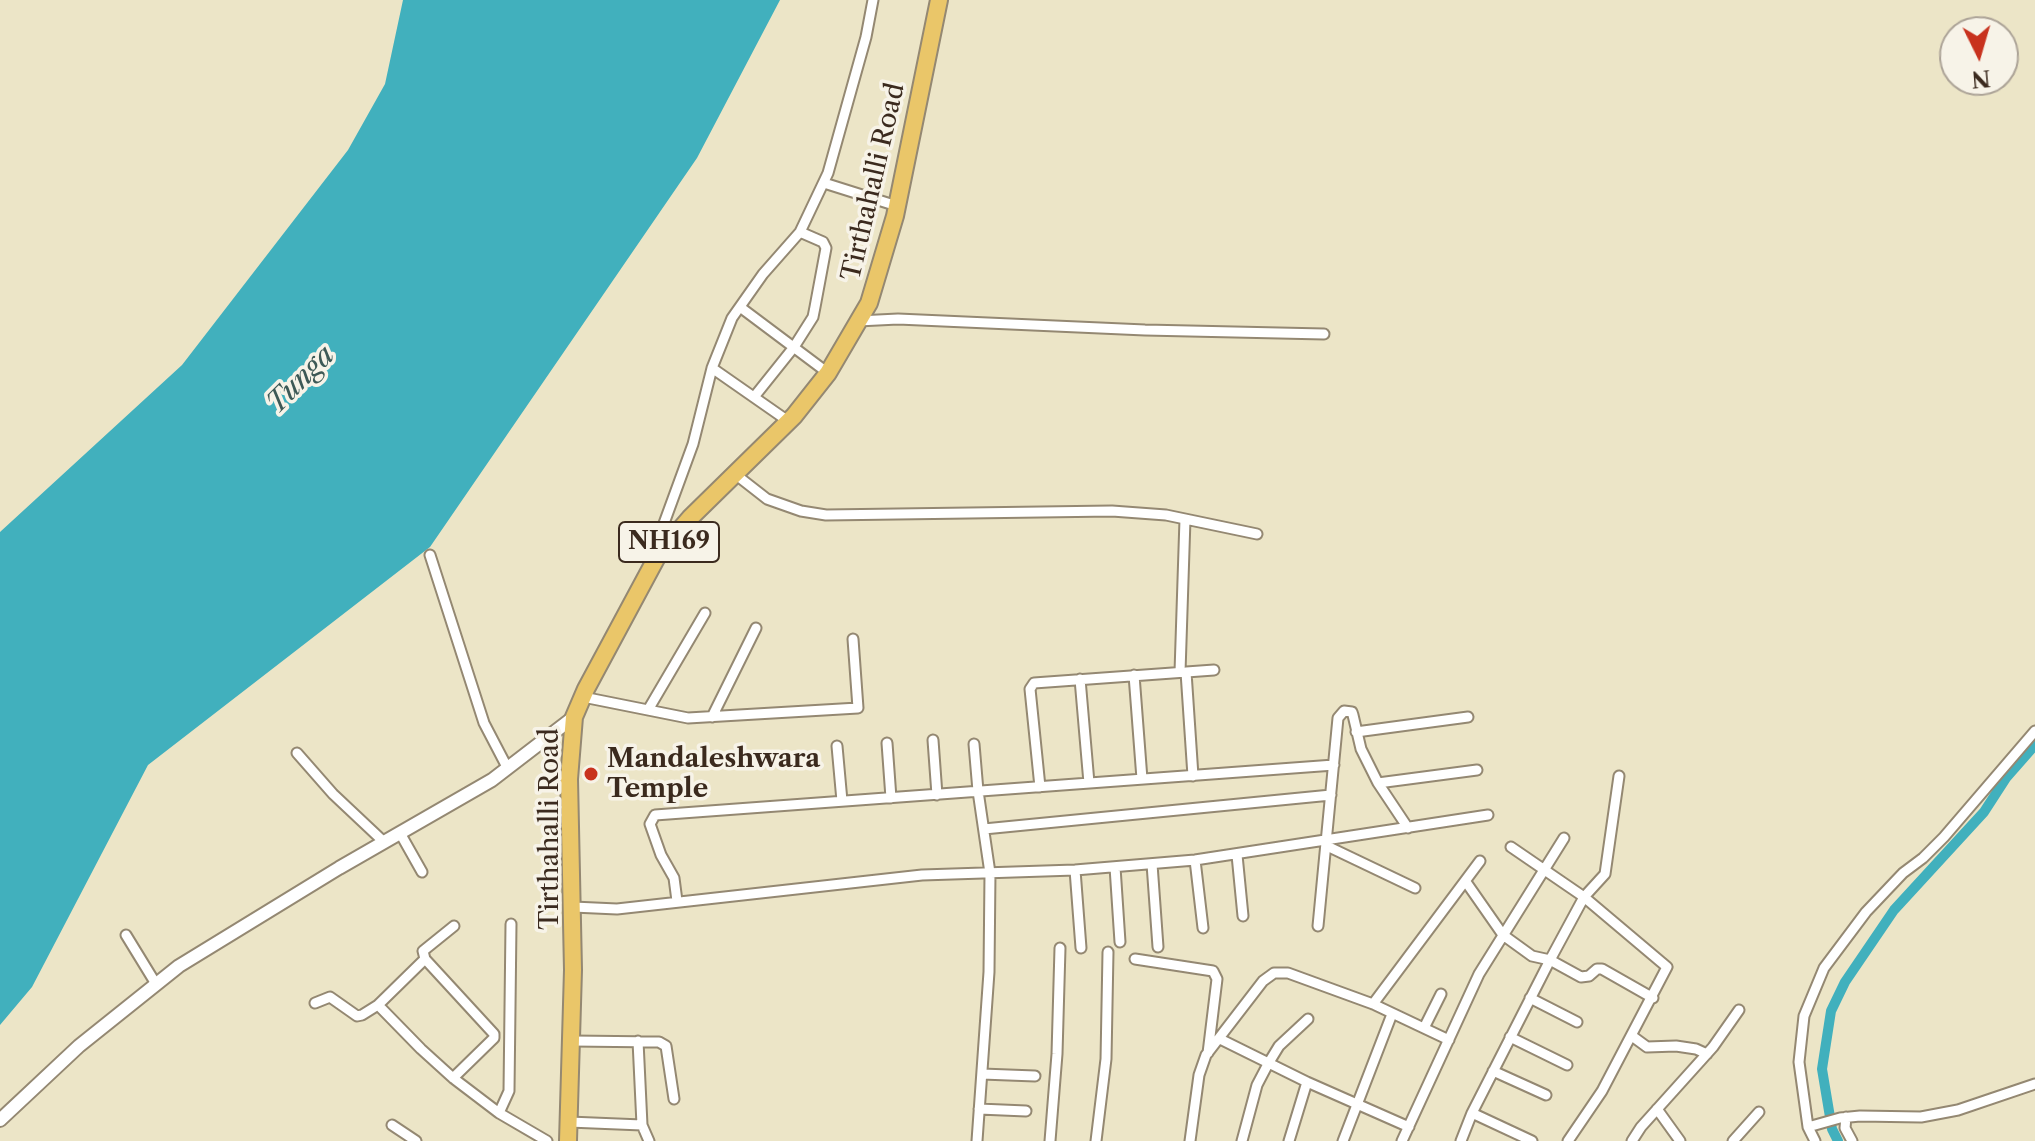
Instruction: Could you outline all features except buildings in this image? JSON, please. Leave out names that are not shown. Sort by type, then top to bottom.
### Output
[{"type":"highway","name":"Tirthahalli Road","points":[[568,1141],[573,907],[569,779],[574,717],[658,555],[690,518],[788,421],[828,373],[869,303],[897,206],[939,0]]},
{"type":"street","points":[[658,555],[663,526],[693,444],[712,368],[732,318],[763,274],[800,232],[824,183],[866,37],[873,0]]},
{"type":"street","points":[[824,183],[897,206]]},
{"type":"street","points":[[754,397],[794,347],[813,317],[827,254],[823,242],[800,232]]},
{"type":"street","points":[[740,307],[828,373]]},
{"type":"street","points":[[858,321],[898,319],[1324,334]]},
{"type":"street","points":[[712,368],[788,421]]},
{"type":"street","points":[[735,474],[767,499],[801,511],[826,515],[1112,511],[1166,515],[1257,534]]},
{"type":"street","points":[[1185,519],[1183,672],[1193,776]]},
{"type":"street","points":[[430,555],[484,723],[508,769]]},
{"type":"street","points":[[648,710],[705,613]]},
{"type":"street","points":[[712,717],[756,628]]},
{"type":"street","points":[[583,697],[679,718],[858,708],[853,639]]},
{"type":"street","points":[[1040,787],[1031,685],[1214,670]]},
{"type":"street","points":[[1134,675],[1142,779]]},
{"type":"street","points":[[1080,679],[1089,783]]},
{"type":"street","points":[[1318,926],[1340,714],[1352,712],[1361,749],[1378,783],[1408,828]]},
{"type":"street","points":[[0,1120],[79,1046],[179,966],[508,769],[574,717]]},
{"type":"street","points":[[1356,732],[1468,717]]},
{"type":"street","points":[[1815,1141],[1799,1062],[1804,1016],[1824,968],[1866,912],[1903,873],[1944,837],[2035,731]]},
{"type":"street","points":[[933,740],[937,795]]},
{"type":"street","points":[[887,743],[891,798]]},
{"type":"street","points":[[974,744],[990,873],[989,972],[977,1141]]},
{"type":"street","points":[[837,746],[842,801]]},
{"type":"street","points":[[297,753],[333,794],[384,842]]},
{"type":"street","points":[[677,901],[674,878],[661,855],[650,824],[652,816],[1334,765]]},
{"type":"street","points":[[1378,783],[1477,770]]},
{"type":"street","points":[[1461,1141],[1472,1113],[1550,960],[1584,897],[1607,868],[1619,776]]},
{"type":"street","points":[[984,829],[1331,795]]},
{"type":"street","points":[[573,907],[617,909],[922,875],[1075,870],[1195,860],[1327,843],[1488,815]]},
{"type":"street","points":[[400,833],[422,872]]},
{"type":"street","points":[[1402,1141],[1479,974],[1564,838]]},
{"type":"street","points":[[1327,843],[1415,888]]},
{"type":"street","points":[[1511,847],[1584,897],[1665,963],[1666,973],[1653,998],[1602,1091],[1568,1141]]},
{"type":"street","points":[[1237,855],[1243,916]]},
{"type":"street","points":[[1195,860],[1203,928]]},
{"type":"street","points":[[1373,1004],[1480,861]]},
{"type":"street","points":[[1152,864],[1158,947]]},
{"type":"street","points":[[1115,867],[1120,942]]},
{"type":"street","points":[[1075,870],[1081,948]]},
{"type":"street","points":[[1466,882],[1503,935],[1532,956],[1550,960],[1581,977],[1602,969],[1653,998]]},
{"type":"street","points":[[499,1113],[509,1091],[511,924]]},
{"type":"street","points":[[453,1078],[494,1038],[494,1034],[425,959],[423,951],[454,926]]},
{"type":"street","points":[[126,935],[156,984]]},
{"type":"street","points":[[1050,1141],[1057,1054],[1060,948]]},
{"type":"street","points":[[1096,1141],[1106,1059],[1108,952]]},
{"type":"street","points":[[315,1003],[330,997],[359,1016],[378,1005],[425,959]]},
{"type":"street","points":[[1135,959],[1213,971],[1217,979],[1208,1053],[1199,1075],[1190,1141]]},
{"type":"street","points":[[1208,1053],[1263,981],[1274,973],[1288,973],[1373,1004],[1449,1040]]},
{"type":"street","points":[[1424,1028],[1441,994]]},
{"type":"street","points":[[1530,998],[1577,1022]]},
{"type":"street","points":[[378,1005],[453,1078],[499,1113],[547,1141]]},
{"type":"street","points":[[1632,1141],[1707,1054],[1739,1010]]},
{"type":"street","points":[[1343,1141],[1392,1014]]},
{"type":"street","points":[[1242,1141],[1257,1085],[1268,1064],[1279,1046],[1308,1019]]},
{"type":"street","points":[[1632,1036],[1647,1047],[1676,1046],[1707,1054]]},
{"type":"street","points":[[1510,1037],[1567,1065]]},
{"type":"street","points":[[1220,1039],[1268,1064],[1409,1127]]},
{"type":"street","points":[[572,1041],[659,1042],[666,1046],[674,1099]]},
{"type":"street","points":[[638,1041],[642,1125],[649,1141]]},
{"type":"street","points":[[1493,1071],[1546,1095]]},
{"type":"street","points":[[982,1074],[1035,1076]]},
{"type":"street","points":[[1289,1141],[1307,1082]]},
{"type":"street","points":[[1812,1126],[1843,1118],[1921,1117],[1958,1110],[2035,1084]]},
{"type":"street","points":[[979,1109],[1026,1111]]},
{"type":"street","points":[[1657,1109],[1680,1141]]},
{"type":"street","points":[[1733,1141],[1759,1112]]},
{"type":"street","points":[[1472,1113],[1532,1141]]},
{"type":"street","points":[[1843,1118],[1852,1141]]},
{"type":"street","points":[[569,1122],[642,1125]]},
{"type":"street","points":[[392,1125],[416,1141]]},
{"type":"water","name":"Tunga","points":[[403,0],[780,0],[697,158],[430,547],[148,765],[32,987],[0,1025],[0,532],[182,365],[348,150],[385,84]]},
{"type":"waterway","points":[[1838,1141],[1832,1129],[1822,1069],[1831,1011],[1845,982],[1894,910],[1984,812],[2006,778],[2035,745]]},
{"type":"place","name":"Mandaleshwara Temple","points":[[591,774]]}]
